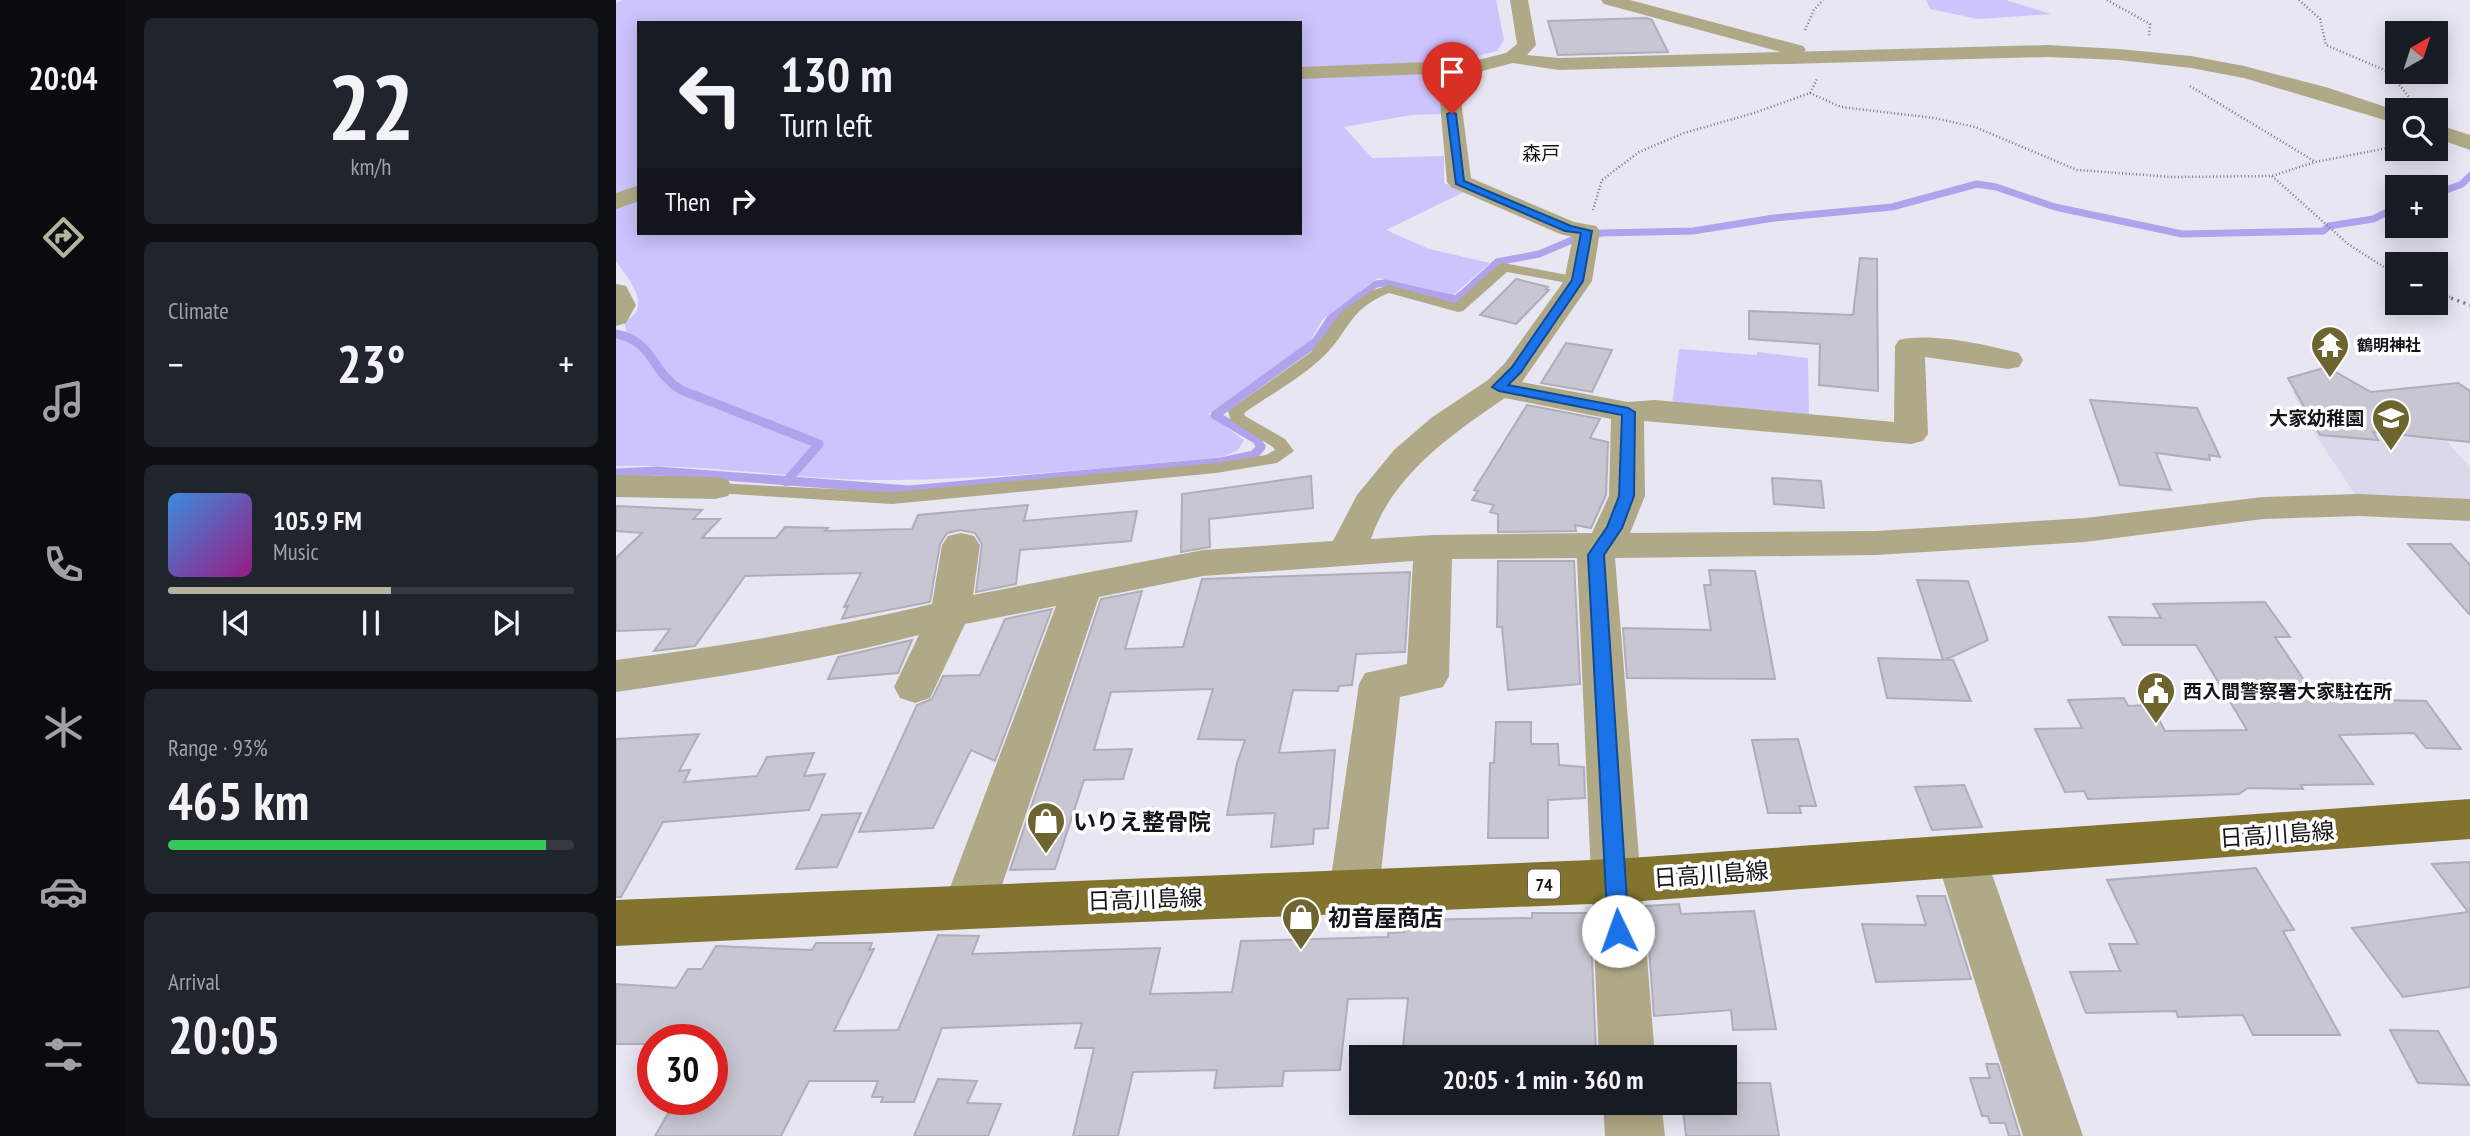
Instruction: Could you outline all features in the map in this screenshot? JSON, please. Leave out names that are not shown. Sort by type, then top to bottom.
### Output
[{"type":"main road","name":"日高川島線","points":[[616,923],[969,906],[1615,881],[2470,819]]},
{"type":"street","points":[[1513,57],[1527,44],[1519,0]]},
{"type":"street","points":[[1610,0],[1796,50]]},
{"type":"street","points":[[1302,72],[1447,69],[1478,66],[1513,57],[1559,64],[2047,51],[2121,54],[2193,63],[2325,93],[2385,114]]},
{"type":"street","points":[[1349,552],[1357,527],[1370,502],[1406,457],[1443,425],[1499,387],[1516,370],[1578,281],[1587,231],[1569,229],[1460,182],[1447,69]]},
{"type":"street","points":[[2448,135],[2470,142]]},
{"type":"street","points":[[616,202],[637,193]]},
{"type":"street","points":[[616,292],[622,305],[616,317]]},
{"type":"street","points":[[1499,387],[1628,412],[1654,410],[1911,434],[1910,346],[1961,351],[2008,360]]},
{"type":"street","points":[[1626,1045],[1596,555],[1615,528],[1627,496],[1628,412]]},
{"type":"street","points":[[616,486],[715,488]]},
{"type":"street","points":[[616,676],[746,658],[852,638],[950,613],[1203,563],[1433,547],[1875,543],[1977,538],[2085,530],[2263,508],[2359,505],[2470,510]]},
{"type":"street","points":[[915,687],[950,613],[961,545]]},
{"type":"street","points":[[1354,891],[1380,684],[1428,677],[1433,547]]},
{"type":"street","points":[[969,906],[1083,586]]},
{"type":"street","points":[[1961,857],[2053,1136]]},
{"type":"street","points":[[1633,1115],[1635,1136]]},
{"type":"lane","points":[[715,488],[892,498],[1189,471],[1271,459],[1284,451],[1279,443],[1237,418],[1236,411],[1316,355],[1326,345],[1340,321],[1379,291],[1388,289],[1458,308],[1504,267],[1578,281]]},
{"type":"path","points":[[1796,50],[1814,10],[1823,0]]},
{"type":"path","points":[[2299,0],[2320,19],[2326,45],[2389,72],[2409,98]]},
{"type":"path","points":[[1587,231],[1602,180],[1639,152],[1684,133],[1754,113],[1810,93],[1841,107],[1934,118],[1975,127],[2077,170],[2172,177],[2272,176],[2315,162],[2385,149]]},
{"type":"path","points":[[2272,176],[2359,253],[2385,270]]},
{"type":"path","points":[[2448,297],[2470,305]]},
{"type":"shaded area","points":[[623,0],[1496,0],[1504,40],[1497,51],[1468,58],[1438,59],[1441,114],[1411,115],[1344,127],[1372,158],[1444,156],[1444,183],[1464,192],[1386,230],[1429,249],[1490,263],[1451,297],[1378,278],[1322,320],[1310,342],[1208,414],[1244,440],[1238,450],[1222,457],[1016,475],[892,480],[823,478],[685,467],[616,466],[616,339],[627,333],[624,323],[635,313],[638,299],[633,286],[616,262],[616,3]]},
{"type":"shaded area","points":[[1926,0],[2006,0],[2051,14],[1978,19],[1930,9]]},
{"type":"shaded area","points":[[1679,349],[1757,355],[1757,352],[1808,358],[1809,419],[1672,406]]},
{"type":"shaded area","name":"大家幼稚園","points":[[2292,391],[2386,392],[2426,417],[2470,468],[2470,503],[2357,497],[2316,436]]},
{"type":"building","points":[[1652,20],[1668,52],[1558,55],[1548,21]]},
{"type":"building","points":[[1860,258],[1877,259],[1878,391],[1819,385],[1820,344],[1749,339],[1749,311],[1853,315]]},
{"type":"building","points":[[1516,279],[1548,287],[1546,289],[1549,290],[1516,324],[1480,315]]},
{"type":"building","points":[[1566,343],[1612,350],[1592,392],[1541,383]]},
{"type":"building","points":[[2327,367],[2371,392],[2458,383],[2470,391],[2470,442],[2373,432],[2378,440],[2320,435],[2288,378]]},
{"type":"building","points":[[2090,400],[2197,408],[2220,457],[2209,455],[2210,460],[2156,453],[2171,490],[2120,485]]},
{"type":"building","points":[[1527,405],[1600,419],[1590,438],[1608,442],[1606,495],[1591,528],[1575,525],[1576,531],[1498,532],[1498,514],[1490,512],[1494,505],[1472,500],[1478,491],[1474,490]]},
{"type":"building","points":[[1311,476],[1313,508],[1209,519],[1210,547],[1181,552],[1182,494]]},
{"type":"building","points":[[1772,478],[1821,481],[1824,508],[1774,504]]},
{"type":"building","points":[[1028,505],[1024,521],[1137,511],[1131,541],[1020,550],[1016,584],[976,592],[982,544],[975,533],[960,530],[947,533],[940,544],[930,602],[842,619],[848,606],[844,607],[861,573],[745,576],[695,646],[654,651],[670,629],[616,631],[616,558],[642,533],[616,531],[616,506],[702,510],[693,519],[720,519],[702,538],[776,538],[785,527],[828,528],[825,531],[912,529],[918,515]]},
{"type":"building","points":[[2408,544],[2451,544],[2470,565],[2470,615]]},
{"type":"building","points":[[1498,561],[1574,561],[1580,684],[1508,690],[1502,627],[1497,627]]},
{"type":"building","points":[[1709,570],[1755,571],[1775,679],[1627,678],[1623,628],[1711,630],[1704,585],[1711,585]]},
{"type":"building","points":[[1410,572],[1405,652],[1356,654],[1352,685],[1339,686],[1338,691],[1293,690],[1279,753],[1335,750],[1328,828],[1314,829],[1313,844],[1271,847],[1275,813],[1227,815],[1237,763],[1245,740],[1198,739],[1213,689],[1111,692],[1094,750],[1132,749],[1123,779],[1084,780],[1055,869],[1010,870],[1101,599],[1142,591],[1125,649],[1183,647],[1202,579]]},
{"type":"building","points":[[1917,580],[1968,581],[1988,640],[1945,660],[1953,660],[1971,701],[1887,698],[1878,658],[1943,660]]},
{"type":"building","points":[[2265,602],[2290,637],[2275,637],[2310,689],[2371,687],[2381,700],[2426,701],[2461,749],[2426,748],[2414,733],[2339,735],[2373,784],[2301,785],[2303,789],[2248,788],[2239,794],[2088,799],[2084,791],[2065,792],[2035,729],[2082,728],[2068,700],[2124,698],[2128,706],[2151,705],[2165,731],[2247,730],[2196,645],[2123,645],[2109,617],[2161,618],[2153,604]]},
{"type":"building","points":[[1052,609],[995,761],[971,750],[933,828],[859,832],[917,705],[932,699],[943,676],[980,675],[1005,619]]},
{"type":"building","points":[[912,640],[898,673],[828,679],[838,657]]},
{"type":"building","points":[[1496,722],[1531,722],[1531,744],[1558,744],[1559,765],[1584,767],[1585,798],[1548,800],[1548,838],[1488,838],[1490,763],[1494,763]]},
{"type":"building","points":[[699,734],[679,771],[690,770],[684,782],[757,776],[767,757],[814,753],[804,776],[825,774],[809,810],[663,822],[621,897],[616,897],[616,739]]},
{"type":"building","points":[[1798,739],[1816,806],[1799,806],[1801,813],[1768,813],[1752,740]]},
{"type":"building","points":[[1964,785],[1982,827],[1932,830],[1915,787]]},
{"type":"building","points":[[861,813],[837,867],[796,869],[822,815]]},
{"type":"building","points":[[2470,862],[2470,987],[2403,997],[2352,928],[2468,912],[2432,864]]},
{"type":"building","points":[[2256,868],[2294,930],[2283,931],[2340,1035],[2253,1035],[2243,1015],[2178,1017],[2176,1011],[2086,1013],[2070,972],[2120,971],[2109,944],[2138,944],[2107,880]]},
{"type":"building","points":[[1917,896],[1945,896],[1971,979],[1876,982],[1862,924],[1926,925]]},
{"type":"building","points":[[1679,904],[1681,914],[1754,911],[1776,1029],[1733,1030],[1731,1010],[1654,1016],[1646,906]]},
{"type":"building","points":[[1532,913],[1590,913],[1596,1045],[1403,1045],[1408,998],[1348,999],[1340,1070],[1284,1071],[1282,1086],[1214,1088],[1217,1070],[1133,1072],[1118,1136],[1073,1136],[1094,1048],[1075,1048],[1082,1023],[942,1028],[914,1102],[881,1102],[883,1097],[872,1097],[878,1081],[809,1081],[781,1136],[655,1136],[667,1115],[728,1115],[728,1024],[637,1024],[637,1044],[616,1044],[616,984],[676,988],[688,969],[702,969],[716,946],[812,950],[816,943],[872,943],[869,950],[874,949],[834,1031],[898,1030],[938,935],[979,936],[972,954],[1160,948],[1150,994],[1232,992],[1241,941],[1388,937],[1388,933],[1404,932],[1405,920],[1532,918]]},
{"type":"building","points":[[2390,1030],[2438,1031],[2469,1085],[2418,1083]]},
{"type":"building","points":[[1986,1064],[1998,1064],[2020,1136],[2009,1136],[2005,1123],[1990,1123],[1988,1116],[1982,1116],[1970,1078],[1990,1078]]},
{"type":"building","points":[[938,1079],[977,1081],[967,1103],[1001,1104],[988,1136],[914,1136]]},
{"type":"building","points":[[1737,1083],[1770,1083],[1779,1136],[1686,1136],[1684,1115],[1737,1115]]},
{"type":"waterway","points":[[2448,189],[2462,184],[2470,176]]},
{"type":"waterway","points":[[1459,297],[1497,262],[1539,254],[1577,238],[1602,233],[1693,231],[1774,218],[1892,207],[1977,184],[1996,187],[2055,207],[2182,234],[2323,231],[2329,226],[2373,219],[2385,213]]},
{"type":"waterway","points":[[1359,297],[1376,284],[1385,283],[1445,297]]},
{"type":"waterway","points":[[787,481],[909,490],[1221,462],[1254,455],[1261,447],[1257,440],[1215,415],[1316,342],[1331,319],[1361,296]]},
{"type":"waterway","points":[[1437,296],[1456,300],[1461,296]]},
{"type":"waterway","points":[[616,334],[629,338],[646,350],[664,375],[681,390],[819,444],[787,481]]},
{"type":"waterway","points":[[616,473],[658,471],[787,481]]},
{"type":"place","name":"鶴明神社","points":[[2330,379]]},
{"type":"place","name":"大家幼稚園","points":[[2391,452]]},
{"type":"place","name":"西入間警察署大家駐在所","points":[[2156,725]]},
{"type":"place","name":"いりえ整骨院","points":[[1046,855]]},
{"type":"place","name":"初音屋商店","points":[[1301,951]]},
{"type":"district","name":"森戸","points":[[1541,153]]},
{"type":"route","points":[[1452,114],[1460,182],[1569,229],[1587,231],[1578,281],[1516,370],[1499,387],[1628,412],[1627,496],[1615,528],[1596,555],[1618,931]]}]
